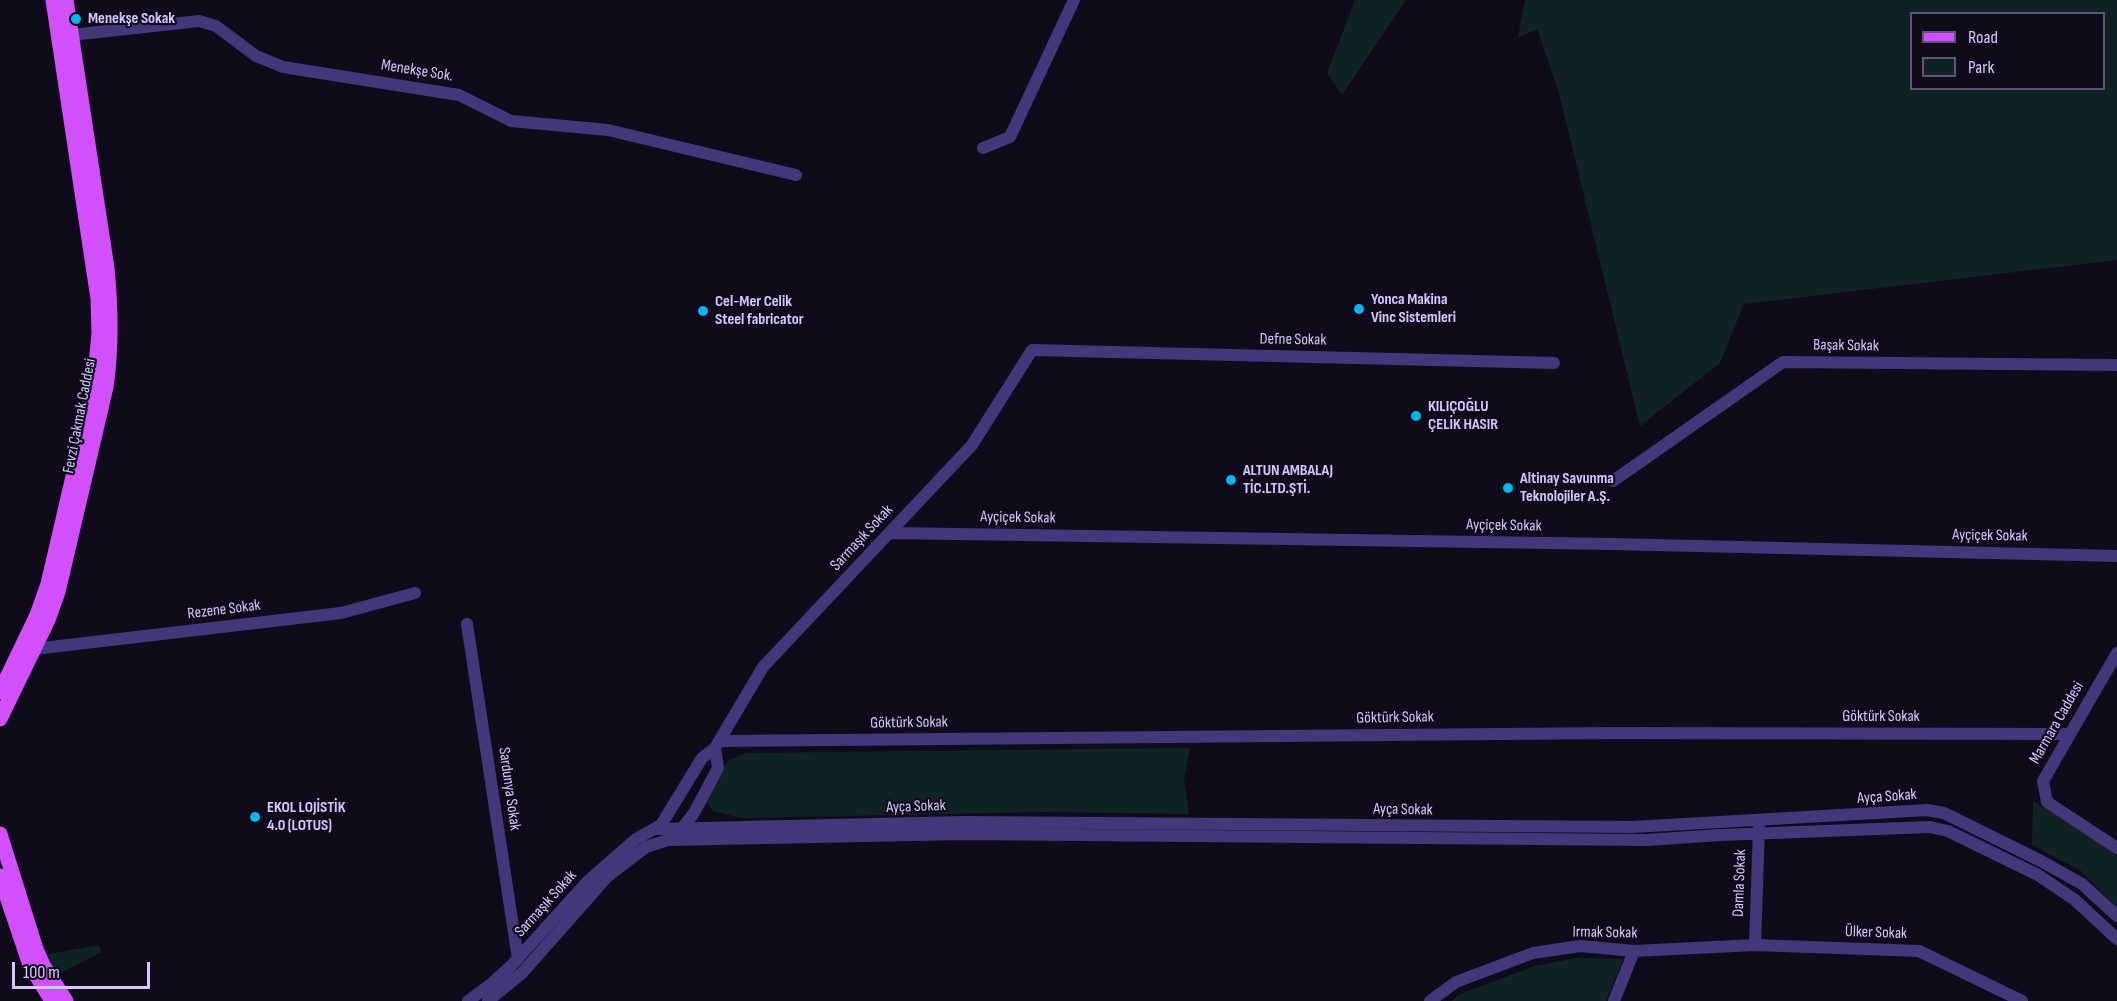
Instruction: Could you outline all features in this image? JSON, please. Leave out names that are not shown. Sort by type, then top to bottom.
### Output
[{"type":"main road","name":"Fevzi Çakmak Caddesi","points":[[0,692],[32,626],[48,584],[94,386],[98,353],[97,288],[53,0]]},
{"type":"main road","name":"Fevzi Çakmak Caddesi","points":[[0,719],[53,608],[63,575],[106,387],[110,358],[111,302],[107,268],[66,0]]},
{"type":"main road","points":[[0,834],[36,949],[43,965],[66,1001]]},
{"type":"main road","points":[[0,876],[30,965],[52,1001]]},
{"type":"street","points":[[983,148],[1010,137],[1074,0]]},
{"type":"street","name":"Menekşe Sok.","points":[[71,35],[199,21],[216,26],[256,56],[283,67],[459,94],[511,121],[608,130],[796,175]]},
{"type":"street","name":"Defne Sokak","points":[[1032,350],[1554,363]]},
{"type":"street","name":"Sarmaşık Sokak","points":[[488,1001],[518,959],[588,881],[636,839],[657,829],[665,821],[702,758],[718,744],[763,667],[972,445],[1032,350]]},
{"type":"street","name":"Başak Sokak","points":[[1613,481],[1783,362],[2117,365]]},
{"type":"street","name":"Ayçiçek Sokak","points":[[890,533],[1613,544],[2117,556]]},
{"type":"street","name":"Rezene Sokak","points":[[34,649],[341,613],[415,593]]},
{"type":"street","name":"Sardunya Sokak","points":[[468,624],[518,959]]},
{"type":"street","name":"Marmara Caddesi","points":[[2117,653],[2043,781],[2047,802],[2117,848]]},
{"type":"street","name":"Göktürk Sokak","points":[[718,744],[1601,733],[2070,734]]},
{"type":"street","name":"Sarmaşık Sokak","points":[[668,840],[683,829],[698,807],[718,768],[718,744]]},
{"type":"street","points":[[680,795],[683,829]]},
{"type":"street","points":[[698,807],[698,818],[708,833]]},
{"type":"street","name":"Ayça Sokak","points":[[654,844],[708,833],[963,822],[1548,840],[1647,840],[1927,810],[1944,813],[2041,861],[2082,884],[2117,916]]},
{"type":"street","points":[[1759,827],[1930,827],[1948,831],[2038,875],[2075,900],[2117,939]]},
{"type":"street","name":"Ayça Sokak","points":[[1253,831],[1759,827]]},
{"type":"street","name":"Damla Sokak","points":[[1755,945],[1759,827]]},
{"type":"street","name":"Ayça Sokak","points":[[657,829],[683,829],[708,833]]},
{"type":"street","name":"Sarmaşık Sokak","points":[[468,1001],[522,973],[607,877],[646,847],[654,844]]},
{"type":"street","name":"Irmak Sokak","points":[[1430,1001],[1456,982],[1533,953],[1580,946],[1634,951],[1755,945]]},
{"type":"street","name":"Ülker Sokak","points":[[1755,945],[1919,951],[2022,1001]]},
{"type":"street","points":[[1614,1001],[1634,951]]},
{"type":"green space","points":[[1355,0],[1406,0],[1342,95],[1327,73]]},
{"type":"green space","points":[[1525,0],[2117,0],[2117,260],[1744,304],[1720,363],[1640,426],[1559,93],[1537,29],[1518,38]]},
{"type":"green space","points":[[1190,748],[1184,781],[1189,814],[1045,812],[741,818],[713,811],[705,800],[728,761],[745,753]]},
{"type":"green space","points":[[2033,801],[2117,853],[2117,908],[2081,871],[2032,845]]},
{"type":"green space","points":[[99,945],[101,952],[61,973],[56,973],[44,955]]},
{"type":"green space","points":[[1576,958],[1623,959],[1606,1001],[1452,1001],[1461,994],[1535,966]]},
{"type":"place","name":"Menekşe Sokak","points":[[76,19]]},
{"type":"place","name":"Yonca Makina Vinc Sistemleri","points":[[1359,309]]},
{"type":"place","name":"Cel-Mer Celik Steel fabricator","points":[[703,311]]},
{"type":"place","name":"KILIÇOĞLU ÇELİK HASIR","points":[[1416,416]]},
{"type":"place","name":"ALTUN AMBALAJ TİC.LTD.ŞTİ.","points":[[1231,480]]},
{"type":"place","name":"Altinay Savunma Teknolojiler A.Ş.","points":[[1508,488]]},
{"type":"place","name":"EKOL LOJİSTİK 4.0 (LOTUS)","points":[[255,817]]}]
